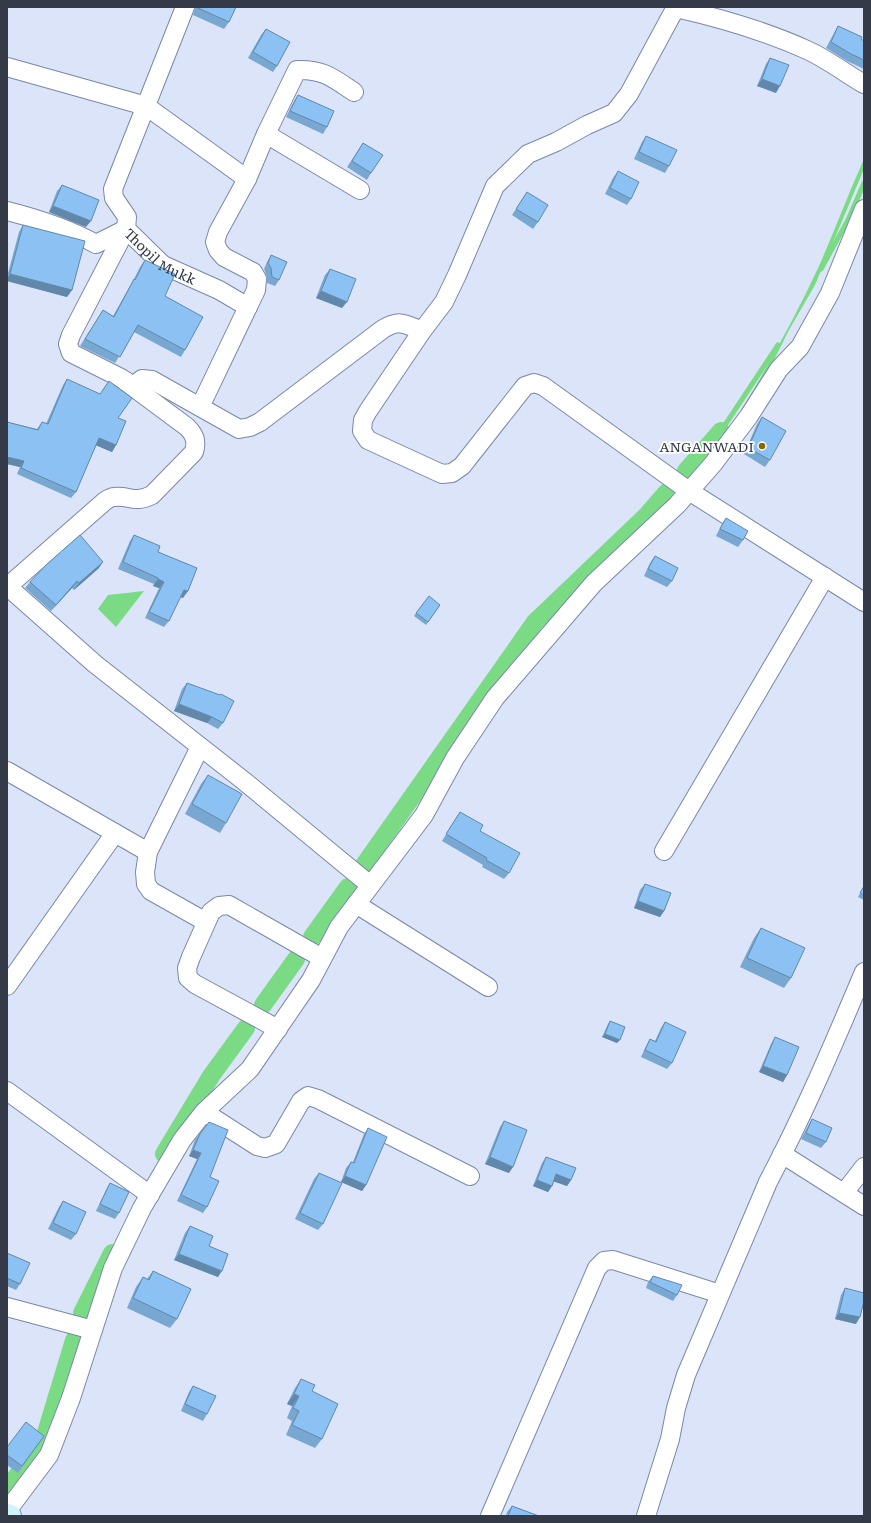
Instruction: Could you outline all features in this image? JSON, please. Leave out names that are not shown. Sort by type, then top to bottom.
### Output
[{"type":"street","points":[[185,7],[113,189],[114,198],[127,216],[126,229],[71,335],[68,344],[71,353],[133,386],[142,379],[152,380],[239,429],[250,427],[260,422],[391,324],[401,322],[422,331]]},
{"type":"street","points":[[864,84],[808,50],[787,41],[713,17],[676,8],[629,94],[614,113],[587,125],[556,142],[528,154],[495,186],[444,302],[422,331],[368,410],[363,420],[362,431],[368,440],[442,474],[452,473],[462,466],[525,386],[534,383],[543,386],[689,492],[864,602]]},
{"type":"street","points":[[7,67],[146,106],[247,180]]},
{"type":"street","points":[[200,407],[256,290],[257,279],[253,272],[224,256],[218,250],[215,242],[218,232],[247,180],[266,134],[297,70],[311,70],[326,74],[354,92]]},
{"type":"street","points":[[266,134],[360,190]]},
{"type":"street","points":[[7,1511],[49,1455],[71,1398],[113,1268],[142,1208],[182,1140],[204,1112],[250,1069],[311,980],[339,927],[424,815],[454,758],[495,698],[594,583],[677,505],[714,464],[749,416],[778,369],[800,347],[830,293],[864,209]]},
{"type":"street","name":"Thopil Mukk","points":[[7,211],[39,219],[75,233],[96,244],[126,229],[163,266],[219,290],[248,308]]},
{"type":"street","points":[[120,378],[187,426],[194,434],[196,443],[194,452],[152,495],[144,499],[136,500],[114,497],[105,500],[7,586],[95,664],[244,781],[370,885]]},
{"type":"street","points":[[664,851],[825,577]]},
{"type":"street","points":[[200,747],[148,852],[145,872],[146,884],[151,892],[206,922]]},
{"type":"street","points":[[7,771],[148,852]]},
{"type":"street","points":[[7,986],[115,832]]},
{"type":"street","points":[[356,904],[488,987]]},
{"type":"street","points":[[278,1029],[195,984],[188,978],[187,968],[211,912],[219,906],[229,906],[322,958]]},
{"type":"street","points":[[646,1516],[670,1439],[676,1408],[686,1375],[768,1182],[846,1017],[864,972]]},
{"type":"street","points":[[7,1092],[150,1194]]},
{"type":"street","points":[[204,1112],[257,1146],[265,1148],[276,1144],[302,1101],[308,1096],[470,1176]]},
{"type":"street","points":[[782,1154],[864,1206]]},
{"type":"street","points":[[844,1193],[864,1167]]},
{"type":"street","points":[[490,1516],[597,1268],[604,1261],[613,1260],[720,1294]]},
{"type":"street","points":[[7,1307],[93,1330]]},
{"type":"shaded area","points":[[864,159],[864,169],[815,285],[789,330],[763,382],[724,437],[750,396],[798,310],[819,266]]},
{"type":"shaded area","points":[[144,591],[116,627],[98,609],[108,595]]},
{"type":"shaded area","points":[[17,1464],[25,1472],[7,1499],[7,1478]]},
{"type":"building","points":[[198,7],[236,7],[229,22]]},
{"type":"building","points":[[838,26],[862,37],[861,39],[864,41],[864,60],[831,42]]},
{"type":"building","points":[[266,29],[290,42],[277,66],[253,52]]},
{"type":"building","points":[[770,58],[789,65],[780,86],[762,79]]},
{"type":"building","points":[[298,95],[334,111],[327,127],[290,111]]},
{"type":"building","points":[[646,136],[677,150],[669,166],[639,152]]},
{"type":"building","points":[[363,143],[383,155],[371,173],[352,161]]},
{"type":"building","points":[[618,171],[639,182],[631,199],[610,188]]},
{"type":"building","points":[[62,185],[99,200],[91,221],[53,206]]},
{"type":"building","points":[[527,192],[548,205],[538,222],[516,209]]},
{"type":"building","points":[[23,225],[85,241],[72,290],[10,274]]},
{"type":"building","points":[[271,255],[287,262],[279,280],[272,277],[271,268],[268,263]]},
{"type":"building","points":[[145,260],[175,274],[165,296],[203,317],[185,350],[138,325],[120,357],[85,339],[103,310],[114,317]]},
{"type":"building","points":[[330,269],[356,279],[347,302],[321,291]]},
{"type":"building","points":[[67,379],[100,394],[109,381],[132,398],[118,418],[126,421],[116,445],[99,438],[76,492],[21,468],[24,461],[7,457],[7,422],[38,430],[42,422],[48,424]]},
{"type":"building","name":"ANGANWADI","points":[[762,417],[786,431],[770,460],[748,448]]},
{"type":"building","points":[[726,518],[748,531],[743,540],[720,529]]},
{"type":"building","points":[[80,535],[103,562],[79,583],[77,581],[56,605],[30,582],[46,565]]},
{"type":"building","points":[[134,535],[160,546],[158,552],[197,568],[188,591],[184,590],[169,621],[149,612],[164,582],[123,562]]},
{"type":"building","points":[[655,556],[678,568],[672,581],[648,569]]},
{"type":"building","points":[[429,596],[440,605],[428,622],[416,613]]},
{"type":"building","points":[[187,683],[220,695],[221,694],[234,701],[223,723],[179,704]]},
{"type":"building","points":[[208,775],[242,794],[226,823],[192,804]]},
{"type":"building","points":[[460,812],[483,825],[480,831],[520,853],[509,873],[446,834]]},
{"type":"building","points":[[645,884],[671,893],[664,911],[638,901]]},
{"type":"building","points":[[864,886],[864,895],[860,893]]},
{"type":"building","points":[[761,928],[805,948],[791,978],[747,958]]},
{"type":"building","points":[[610,1021],[625,1027],[620,1040],[605,1034]]},
{"type":"building","points":[[665,1022],[686,1032],[672,1063],[645,1050],[650,1039],[656,1042]]},
{"type":"building","points":[[775,1037],[799,1047],[787,1075],[763,1066]]},
{"type":"building","points":[[812,1119],[832,1128],[826,1142],[806,1133]]},
{"type":"building","points":[[504,1121],[527,1130],[513,1167],[490,1157]]},
{"type":"building","points":[[209,1122],[228,1130],[210,1177],[219,1181],[207,1207],[181,1195],[201,1153],[193,1150],[200,1134]]},
{"type":"building","points":[[368,1128],[387,1137],[366,1185],[345,1176],[351,1162],[354,1163]]},
{"type":"building","points":[[546,1157],[576,1168],[571,1180],[556,1174],[552,1186],[537,1180]]},
{"type":"building","points":[[319,1173],[342,1183],[323,1224],[300,1213]]},
{"type":"building","points":[[110,1183],[129,1192],[119,1213],[100,1204]]},
{"type":"building","points":[[63,1201],[86,1212],[76,1234],[53,1223]]},
{"type":"building","points":[[190,1226],[213,1236],[209,1246],[228,1254],[222,1271],[179,1254]]},
{"type":"building","points":[[7,1253],[30,1263],[20,1284],[7,1278]]},
{"type":"building","points":[[153,1271],[191,1289],[177,1319],[133,1298],[143,1277],[149,1280]]},
{"type":"building","points":[[653,1276],[682,1285],[677,1295],[650,1282]]},
{"type":"building","points":[[845,1288],[864,1293],[864,1301],[860,1317],[839,1313]]},
{"type":"building","points":[[301,1379],[315,1385],[312,1391],[338,1404],[322,1439],[292,1425],[299,1411],[293,1408],[299,1396],[294,1394]]},
{"type":"building","points":[[193,1386],[216,1396],[207,1414],[185,1404]]},
{"type":"building","points":[[26,1422],[44,1436],[22,1466],[7,1455],[7,1447]]},
{"type":"building","points":[[512,1506],[539,1516],[508,1516]]},
{"type":"waterway","points":[[821,269],[848,220],[864,183]]},
{"type":"waterway","points":[[721,431],[778,345]]},
{"type":"waterway","points":[[686,471],[721,431]]},
{"type":"waterway","points":[[364,865],[535,622],[646,516],[667,492]]},
{"type":"waterway","points":[[312,937],[348,887]]},
{"type":"waterway","points":[[263,1005],[296,959]]},
{"type":"waterway","points":[[164,1154],[211,1076],[246,1028]]},
{"type":"waterway","points":[[82,1313],[112,1253]]},
{"type":"waterway","points":[[7,1490],[45,1436],[74,1340]]},
{"type":"place","name":"ANGANWADI","points":[[762,446]]}]
